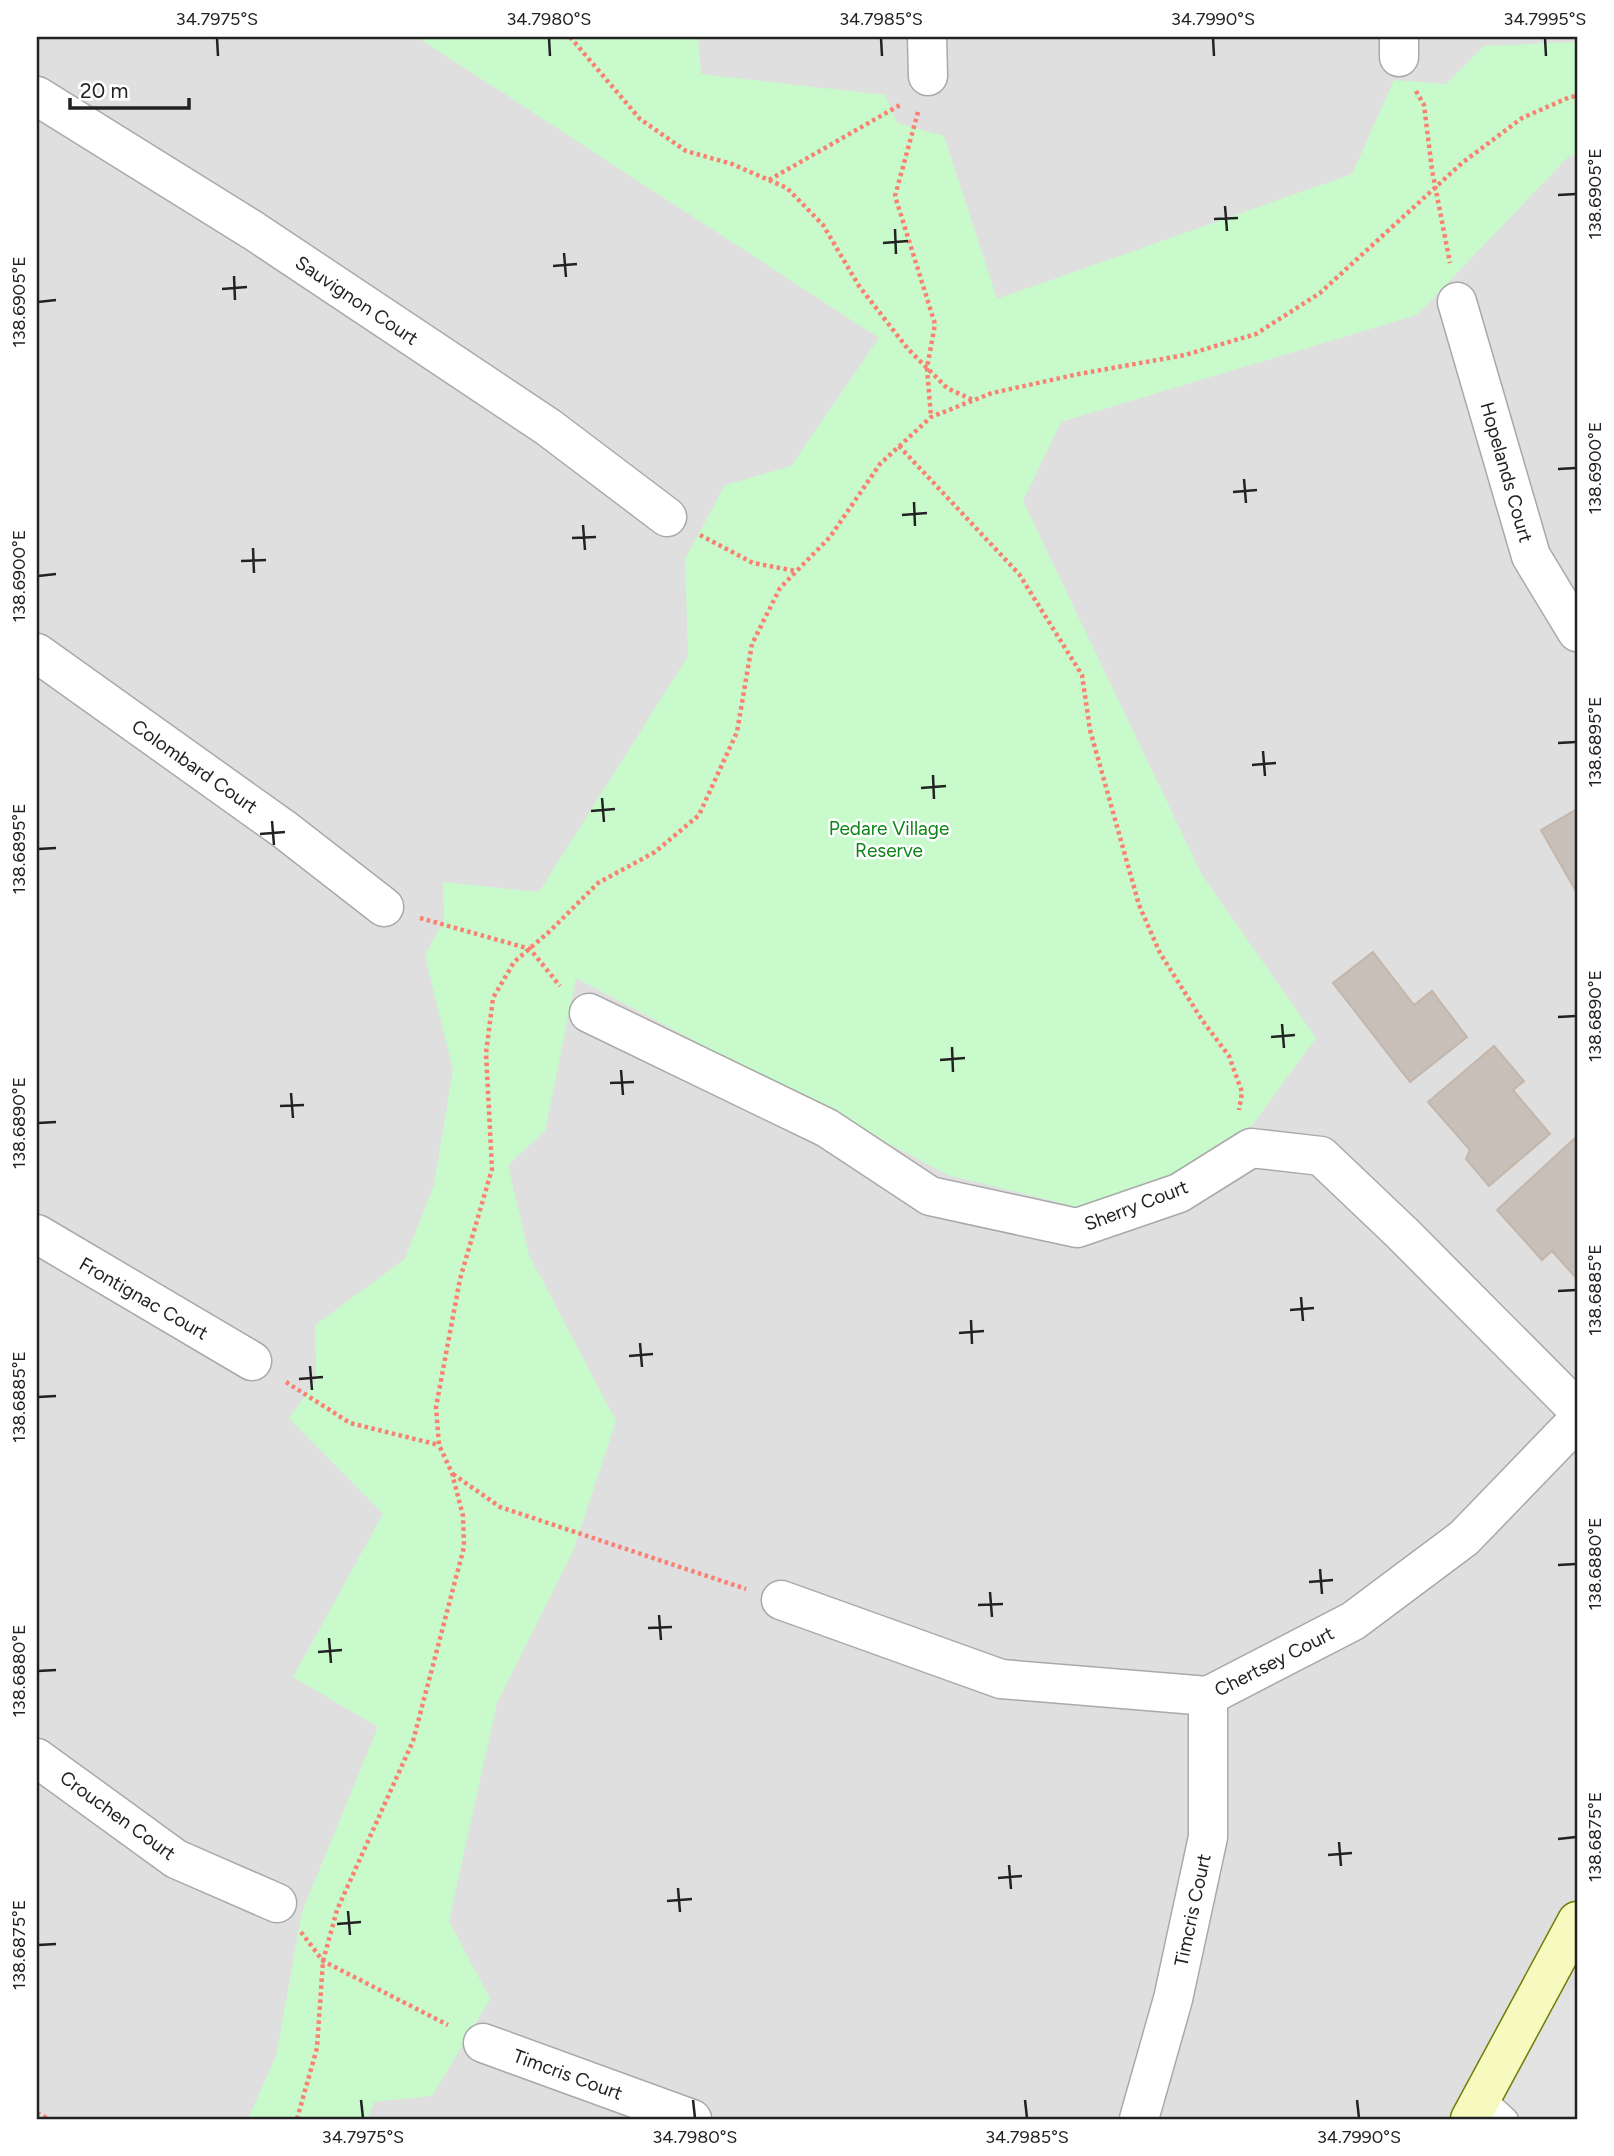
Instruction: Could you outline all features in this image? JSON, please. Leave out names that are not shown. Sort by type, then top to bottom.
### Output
[{"type":"street","points":[[927,37],[928,76]]},
{"type":"street","name":"Sauvignon Court","points":[[37,96],[254,231],[548,427],[667,517]]},
{"type":"street","name":"Hopelands Court","points":[[1457,302],[1531,555],[1577,632]]},
{"type":"street","name":"Colombard Court","points":[[37,653],[285,830],[384,907]]},
{"type":"street","name":"Sherry Court","points":[[589,1013],[827,1128],[930,1196],[1077,1228],[1179,1192],[1251,1148],[1321,1156],[1402,1233],[1577,1409]]},
{"type":"street","name":"Frontignac Court","points":[[37,1234],[253,1361]]},
{"type":"street","name":"Chertsey Court","points":[[780,1600],[1001,1679],[1208,1696],[1353,1621],[1464,1538],[1577,1421]]},
{"type":"street","name":"Timcris Court","points":[[1139,2119],[1173,1999],[1208,1837],[1208,1696]]},
{"type":"street","name":"Crouchen Court","points":[[37,1758],[176,1859],[277,1903]]},
{"type":"street","points":[[1486,2111],[1577,1921]]},
{"type":"street","name":"Timcris Court","points":[[484,2043],[692,2119]]},
{"type":"path","points":[[570,37],[640,119],[686,151],[732,164],[787,188],[823,225],[859,286],[908,349],[947,388],[974,400]]},
{"type":"path","points":[[1399,47],[1424,104],[1435,187],[1457,302]]},
{"type":"path","points":[[769,180],[897,108],[928,76]]},
{"type":"path","points":[[928,76],[895,196],[935,324],[928,368],[931,417]]},
{"type":"path","points":[[296,2119],[317,2048],[323,1961],[337,1910],[413,1741],[464,1547],[463,1517],[452,1473],[439,1445],[436,1407],[460,1279],[492,1169],[486,1053],[494,998],[514,962],[598,883],[655,852],[699,815],[737,732],[751,644],[780,588],[830,537],[880,464],[931,417],[992,393],[1079,373],[1185,355],[1256,334],[1320,293],[1462,163],[1522,118],[1577,96]]},
{"type":"path","points":[[899,446],[1019,574],[1082,675],[1090,730],[1139,905],[1160,953],[1202,1020],[1229,1056],[1242,1092],[1233,1160]]},
{"type":"path","points":[[667,517],[753,563],[797,571]]},
{"type":"path","points":[[384,907],[530,949],[560,985],[589,1013]]},
{"type":"path","points":[[253,1361],[351,1423],[439,1445]]},
{"type":"path","points":[[452,1473],[500,1507],[780,1600]]},
{"type":"path","points":[[323,1961],[484,2043]]},
{"type":"path","points":[[37,2113],[49,2119]]},
{"type":"shaded area","points":[[37,37],[1577,37],[1577,2119],[37,2119]]},
{"type":"shaded area","points":[[1577,1984],[1577,2119],[1474,2119],[1532,2004]]},
{"type":"green space","name":"Pedare Village Reserve","points":[[417,37],[698,37],[701,74],[885,95],[897,123],[944,136],[997,299],[1352,174],[1394,80],[1446,84],[1484,46],[1577,42],[1577,155],[1567,158],[1417,315],[1061,422],[1023,501],[1202,875],[1316,1038],[1253,1124],[1165,1185],[1077,1207],[948,1175],[576,978],[545,1131],[508,1165],[529,1255],[616,1421],[573,1551],[497,1703],[449,1921],[490,1999],[432,2096],[374,2102],[367,2119],[248,2119],[276,2056],[302,1912],[378,1727],[293,1677],[383,1514],[289,1418],[316,1380],[315,1325],[405,1259],[434,1185],[453,1070],[425,956],[444,919],[443,882],[539,892],[688,656],[685,559],[725,485],[791,466],[879,338]]},
{"type":"building","points":[[1577,809],[1577,893],[1541,830]]},
{"type":"building","points":[[1373,952],[1414,1005],[1432,991],[1467,1037],[1410,1082],[1333,983]]},
{"type":"building","points":[[1494,1046],[1524,1081],[1513,1090],[1550,1134],[1489,1186],[1466,1159],[1470,1150],[1428,1102]]},
{"type":"building","points":[[1577,1136],[1577,1279],[1552,1251],[1542,1260],[1497,1210]]}]
